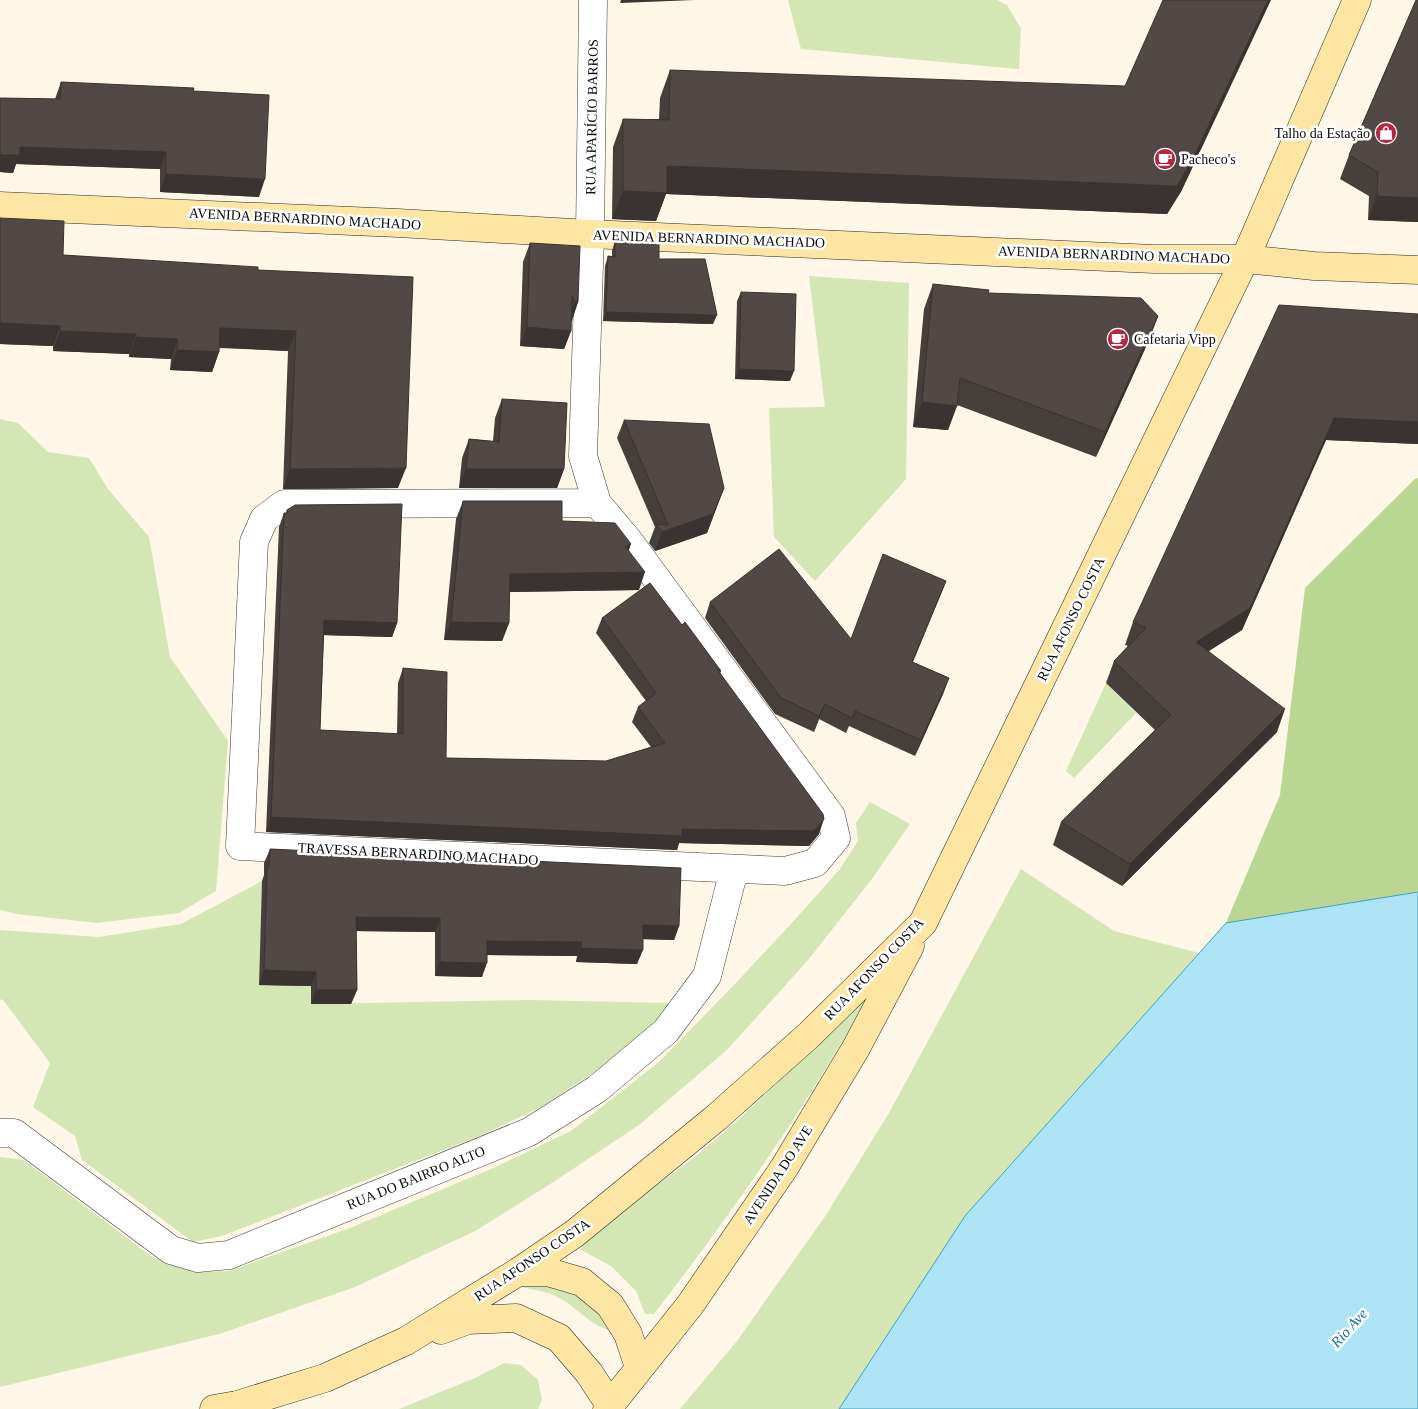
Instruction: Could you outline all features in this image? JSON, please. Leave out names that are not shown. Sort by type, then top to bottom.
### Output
[{"type":"street","name":"RUA APARÍCIO BARROS","points":[[590,234],[593,0]]},
{"type":"street","name":"RUA AFONSO COSTA","points":[[214,1409],[237,1405],[325,1378],[406,1341],[518,1272],[574,1234],[717,1117],[809,1035],[923,923],[1245,260],[1357,0]]},
{"type":"street","name":"AVENIDA BERNARDINO MACHADO","points":[[0,206],[1154,259],[1245,260],[1314,266],[1418,270]]},
{"type":"street","name":"TRAVESSA BERNARDINO MACHADO","points":[[590,234],[583,456],[597,503],[628,540],[831,816],[836,838],[816,863],[785,871],[240,846],[254,542],[264,519],[284,504],[597,503]]},
{"type":"street","name":"RUA DO BAIRRO ALTO","points":[[0,1133],[14,1133],[171,1250],[198,1258],[229,1255],[529,1132],[598,1088],[666,1031],[707,976],[734,870]]},
{"type":"street","name":"AVENIDA DO AVE","points":[[608,1407],[690,1305],[784,1168],[856,1048],[923,923]]},
{"type":"street","points":[[518,1272],[548,1272],[582,1282],[610,1305],[628,1334],[639,1368]]},
{"type":"street","points":[[406,1341],[468,1320],[516,1318],[559,1338],[589,1373],[608,1407]]},
{"type":"green space","points":[[788,0],[997,0],[1007,5],[1021,29],[1019,69],[801,49]]},
{"type":"green space","points":[[809,276],[909,283],[906,479],[815,581],[774,537],[769,408],[825,407]]},
{"type":"green space","points":[[0,419],[18,423],[48,452],[89,458],[108,489],[149,537],[170,657],[228,741],[216,891],[179,913],[97,923],[17,914],[0,910]]},
{"type":"green space","points":[[1418,478],[1418,892],[1226,923],[1280,795],[1305,588]]},
{"type":"green space","points":[[1106,683],[1136,713],[1074,778],[1066,771]]},
{"type":"green space","points":[[870,802],[910,824],[871,880],[808,960],[728,1049],[639,1125],[475,1231],[355,1287],[219,1334],[0,1387],[0,1157],[24,1160],[152,1257],[194,1272],[229,1271],[350,1228],[491,1169],[571,1131],[659,1062],[733,986],[840,869],[858,841],[856,823]]},
{"type":"green space","points":[[1021,869],[1114,931],[1199,953],[965,1216],[839,1409],[680,1409],[737,1341],[826,1215],[889,1113]]},
{"type":"green space","points":[[262,881],[259,984],[311,986],[311,1004],[530,1000],[670,1003],[649,1028],[599,1069],[541,1107],[482,1135],[222,1236],[193,1242],[82,1160],[75,1136],[33,1107],[50,1063],[4,1001],[0,999],[0,930],[99,937],[181,924]]},
{"type":"green space","points":[[883,970],[827,1067],[759,1171],[654,1314],[645,1314],[636,1291],[611,1266],[581,1250],[581,1237],[670,1176],[748,1111],[795,1066]]},
{"type":"green space","points":[[518,1279],[582,1292],[613,1331],[595,1324],[558,1297],[520,1287]]},
{"type":"green space","points":[[504,1363],[521,1365],[538,1380],[542,1400],[538,1409],[399,1409],[475,1378]]},
{"type":"water","name":"Rio Ave","points":[[1418,892],[1418,1409],[839,1409],[965,1216],[1226,923]]},
{"type":"building","points":[[1163,0],[1268,0],[1192,161],[1177,186],[667,166],[667,193],[623,191],[623,119],[669,120],[670,70],[1125,86]]},
{"type":"building","points":[[1416,0],[1418,0],[1418,198],[1377,196],[1378,172],[1349,155]]},
{"type":"building","points":[[61,82],[194,88],[193,91],[269,95],[265,179],[166,174],[166,152],[20,147],[20,155],[0,155],[0,98],[60,99]]},
{"type":"building","points":[[0,218],[64,221],[63,255],[258,267],[258,270],[413,277],[406,468],[290,469],[296,331],[220,328],[219,352],[177,350],[178,339],[136,337],[136,334],[60,331],[60,326],[0,323]]},
{"type":"building","points":[[615,241],[659,243],[659,259],[705,259],[717,315],[606,312],[608,256],[615,257]]},
{"type":"building","points":[[530,243],[580,246],[578,302],[575,302],[572,296],[571,331],[527,327]]},
{"type":"building","points":[[933,284],[989,290],[988,293],[1141,298],[1158,316],[1105,432],[960,378],[957,406],[922,402]]},
{"type":"building","points":[[741,292],[796,294],[794,371],[739,369]]},
{"type":"building","points":[[1279,305],[1418,314],[1418,422],[1334,418],[1250,608],[1196,642],[1285,709],[1130,864],[1061,822],[1171,715],[1114,661],[1146,628],[1133,622]]},
{"type":"building","points":[[502,399],[567,403],[564,469],[466,469],[469,439],[499,442]]},
{"type":"building","points":[[624,420],[709,424],[724,488],[713,514],[662,532],[656,524],[668,525]]},
{"type":"building","points":[[463,501],[562,501],[562,521],[615,523],[631,544],[625,546],[645,572],[510,574],[509,623],[451,622]]},
{"type":"building","points":[[402,504],[397,623],[324,620],[320,730],[403,734],[403,668],[447,672],[446,758],[606,761],[665,743],[638,707],[656,693],[602,618],[650,583],[682,625],[685,622],[823,814],[824,819],[814,831],[682,829],[682,836],[271,817],[284,513],[287,513],[287,510],[295,505]]},
{"type":"building","points":[[779,549],[851,639],[883,554],[946,581],[912,662],[949,678],[921,740],[855,711],[852,718],[825,704],[819,716],[781,698],[710,602]]},
{"type":"building","points":[[270,849],[681,868],[679,926],[643,925],[643,950],[581,948],[582,942],[487,941],[487,963],[440,962],[440,918],[356,917],[357,990],[316,990],[316,972],[264,970],[267,866],[269,866]]},
{"type":"place","name":"Talho da Estação","points":[[1386,133]]},
{"type":"place","name":"Pacheco's","points":[[1165,159]]},
{"type":"place","name":"Cafetaria Vipp","points":[[1118,339]]}]
